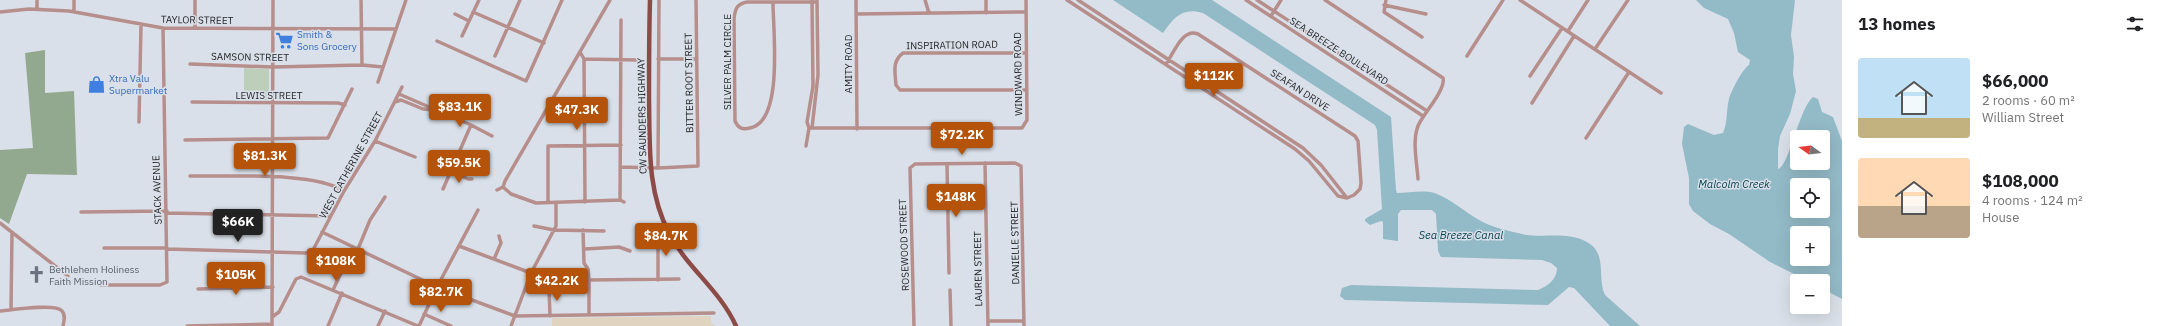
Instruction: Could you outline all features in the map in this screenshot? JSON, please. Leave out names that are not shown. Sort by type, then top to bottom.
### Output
[{"type":"main road","name":"CW SAUNDERS HIGHWAY","points":[[650,0],[650,168],[655,200],[669,234],[688,263],[720,298],[736,326]]},
{"type":"street","points":[[37,0],[37,9]]},
{"type":"street","points":[[74,0],[74,12]]},
{"type":"street","points":[[195,0],[195,28]]},
{"type":"street","points":[[187,326],[272,325],[273,0]]},
{"type":"street","points":[[361,0],[362,64]]},
{"type":"street","points":[[378,82],[406,0]]},
{"type":"street","points":[[462,36],[479,0]]},
{"type":"street","points":[[495,56],[520,0]]},
{"type":"street","points":[[437,41],[524,81],[528,79],[562,0]]},
{"type":"street","points":[[609,0],[505,181],[504,187],[507,192],[533,202],[556,203],[620,200],[624,202]]},
{"type":"street","points":[[620,167],[658,168],[659,0]]},
{"type":"street","name":"BITTER ROOT STREET","points":[[658,168],[698,166],[696,0]]},
{"type":"street","name":"AMITY ROAD","points":[[856,0],[857,129]]},
{"type":"street","points":[[925,0],[929,13]]},
{"type":"street","points":[[986,0],[986,13]]},
{"type":"street","name":"WINDWARD ROAD","points":[[810,128],[1018,130],[1024,126],[1027,120],[1026,0]]},
{"type":"street","points":[[1067,0],[1295,149],[1309,161],[1338,196],[1347,198]]},
{"type":"street","points":[[1078,0],[1170,59],[1303,148],[1321,166],[1347,198]]},
{"type":"street","name":"SEA BREEZE BOULEVARD","points":[[1246,0],[1423,116]]},
{"type":"street","name":"SEA BREEZE BOULEVARD","points":[[1256,0],[1426,111]]},
{"type":"street","points":[[1271,16],[1281,0]]},
{"type":"street","points":[[1325,0],[1441,76],[1444,84],[1423,116],[1415,137],[1418,179]]},
{"type":"street","points":[[1386,0],[1383,11],[1422,37]]},
{"type":"street","points":[[1467,56],[1503,0]]},
{"type":"street","points":[[1520,0],[1661,93]]},
{"type":"street","points":[[1568,31],[1588,0]]},
{"type":"street","points":[[1595,49],[1628,0]]},
{"type":"street","points":[[810,128],[807,122],[813,86],[812,1]]},
{"type":"street","points":[[806,146],[818,75],[817,1]]},
{"type":"street","name":"SILVER PALM CIRCLE","points":[[773,3],[774,82],[771,103],[762,122],[754,127],[742,129],[735,121],[734,12],[740,3],[817,1]]},
{"type":"street","points":[[1384,5],[1426,14]]},
{"type":"street","name":"TAYLOR STREET","points":[[0,12],[37,9],[74,12],[163,28],[396,29]]},
{"type":"street","points":[[473,12],[544,42]]},
{"type":"street","points":[[856,14],[1025,12]]},
{"type":"street","points":[[455,14],[469,21]]},
{"type":"street","points":[[620,200],[622,60],[621,20]]},
{"type":"street","points":[[139,122],[141,25]]},
{"type":"street","name":"STACK AVENUE","points":[[100,285],[166,284],[168,278],[163,111],[163,28]]},
{"type":"street","points":[[1530,76],[1562,28]]},
{"type":"street","name":"SEAFAN DRIVE","points":[[1166,64],[1185,35],[1194,32],[1351,132],[1358,141],[1361,183],[1354,195],[1347,198]]},
{"type":"street","points":[[1532,103],[1574,36]]},
{"type":"street","points":[[580,52],[584,59],[585,202]]},
{"type":"street","name":"INSPIRATION ROAD","points":[[1026,53],[903,53],[897,57],[895,62],[896,85],[900,90],[1027,90]]},
{"type":"street","points":[[584,59],[638,60]]},
{"type":"street","points":[[658,59],[696,59]]},
{"type":"street","name":"SAMSON STREET","points":[[190,64],[273,66],[362,64],[383,67]]},
{"type":"street","points":[[1586,138],[1629,72]]},
{"type":"street","points":[[650,76],[658,75]]},
{"type":"street","name":"WEST CATHERINE STREET","points":[[273,252],[306,253],[312,250],[344,191],[375,141],[402,87]]},
{"type":"street","points":[[185,140],[273,140],[328,138],[352,89]]},
{"type":"street","points":[[650,91],[658,91]]},
{"type":"street","points":[[399,94],[472,125],[492,136]]},
{"type":"street","points":[[394,102],[401,100],[423,109],[435,110]]},
{"type":"street","name":"LEWIS STREET","points":[[192,102],[338,103],[345,105]]},
{"type":"street","points":[[650,115],[658,114]]},
{"type":"street","points":[[443,189],[472,125]]},
{"type":"street","points":[[375,141],[415,157]]},
{"type":"street","points":[[548,203],[547,147],[585,144],[621,145]]},
{"type":"street","points":[[949,273],[947,164],[985,163]]},
{"type":"street","name":"DANIELLE STREET","points":[[985,163],[1015,163],[1021,166],[1024,326]]},
{"type":"street","name":"LAUREN STREET","points":[[985,163],[988,326]]},
{"type":"street","name":"ROSEWOOD STREET","points":[[914,326],[910,168],[912,165],[947,164]]},
{"type":"street","points":[[451,171],[468,179],[472,179]]},
{"type":"street","points":[[190,176],[273,178],[318,182],[344,191]]},
{"type":"street","points":[[497,190],[504,187]]},
{"type":"street","points":[[358,249],[370,220],[385,197]]},
{"type":"street","points":[[512,326],[531,273],[554,230],[557,221],[556,203]]},
{"type":"street","points":[[272,317],[279,312],[296,279],[299,277],[342,293],[418,326],[478,210]]},
{"type":"street","points":[[81,212],[167,212],[330,216]]},
{"type":"street","points":[[0,223],[68,276]]},
{"type":"street","points":[[534,226],[554,230],[604,231]]},
{"type":"street","points":[[583,230],[585,249],[584,263],[588,269],[589,280],[589,315]]},
{"type":"street","points":[[322,232],[437,287],[515,316],[714,313]]},
{"type":"street","points":[[11,310],[12,233]]},
{"type":"street","points":[[658,234],[658,280]]},
{"type":"street","points":[[494,259],[501,242],[499,236]]},
{"type":"street","points":[[460,246],[531,273]]},
{"type":"street","points":[[334,290],[353,247]]},
{"type":"street","points":[[585,249],[619,247],[630,251]]},
{"type":"street","points":[[104,248],[167,248],[273,252]]},
{"type":"street","points":[[589,280],[679,279]]},
{"type":"street","points":[[198,289],[272,287]]},
{"type":"street","points":[[549,289],[550,316]]},
{"type":"street","points":[[950,290],[951,326]]},
{"type":"street","points":[[328,326],[342,293]]},
{"type":"street","points":[[0,311],[47,308],[60,309],[65,316],[63,326]]},
{"type":"street","points":[[378,326],[385,312]]},
{"type":"street","points":[[424,314],[451,326]]},
{"type":"street","points":[[988,321],[1024,321]]},
{"type":"shaded area","points":[[711,316],[711,323],[715,326],[552,326],[552,318]]},
{"type":"green space","points":[[45,50],[45,93],[74,91],[77,175],[27,174],[9,224],[0,218],[0,150],[33,148],[25,53]]},
{"type":"green space","points":[[244,68],[269,69],[269,100],[244,100]]},
{"type":"water","name":"Sea Breeze Canal","points":[[1113,0],[1212,0],[1391,117],[1397,193],[1423,191],[1437,194],[1448,199],[1474,217],[1494,227],[1522,234],[1574,237],[1590,244],[1595,249],[1600,261],[1605,295],[1640,326],[1610,326],[1574,288],[1569,287],[1548,305],[1345,300],[1340,296],[1342,288],[1351,285],[1538,290],[1554,279],[1557,268],[1551,263],[1542,260],[1441,257],[1438,251],[1436,214],[1432,210],[1401,210],[1398,214],[1398,241],[1383,239],[1383,222],[1381,221],[1370,225],[1365,221],[1365,219],[1382,209],[1377,130],[1375,125],[1203,13],[1196,11],[1184,12],[1171,22],[1163,33]]},
{"type":"water","name":"Malcolm Creek","points":[[1696,0],[1795,0],[1791,35],[1794,57],[1793,74],[1796,91],[1790,114],[1780,136],[1778,149],[1778,169],[1782,166],[1790,147],[1790,170],[1830,170],[1830,130],[1797,130],[1808,103],[1813,97],[1818,99],[1822,112],[1833,117],[1842,141],[1842,299],[1830,293],[1830,274],[1794,274],[1770,262],[1729,234],[1710,224],[1693,211],[1689,204],[1689,178],[1682,144],[1684,127],[1688,124],[1714,135],[1723,133],[1726,125],[1730,95],[1740,75],[1749,65],[1750,60],[1738,52],[1734,33],[1728,19],[1704,8]]},
{"type":"place","name":"Smith & Sons Grocery","points":[[284,40]]},
{"type":"place","name":"Xtra Valu Supermarket","points":[[96,84]]},
{"type":"place","name":"Bethlehem Holiness Faith Mission","points":[[36,275]]}]
